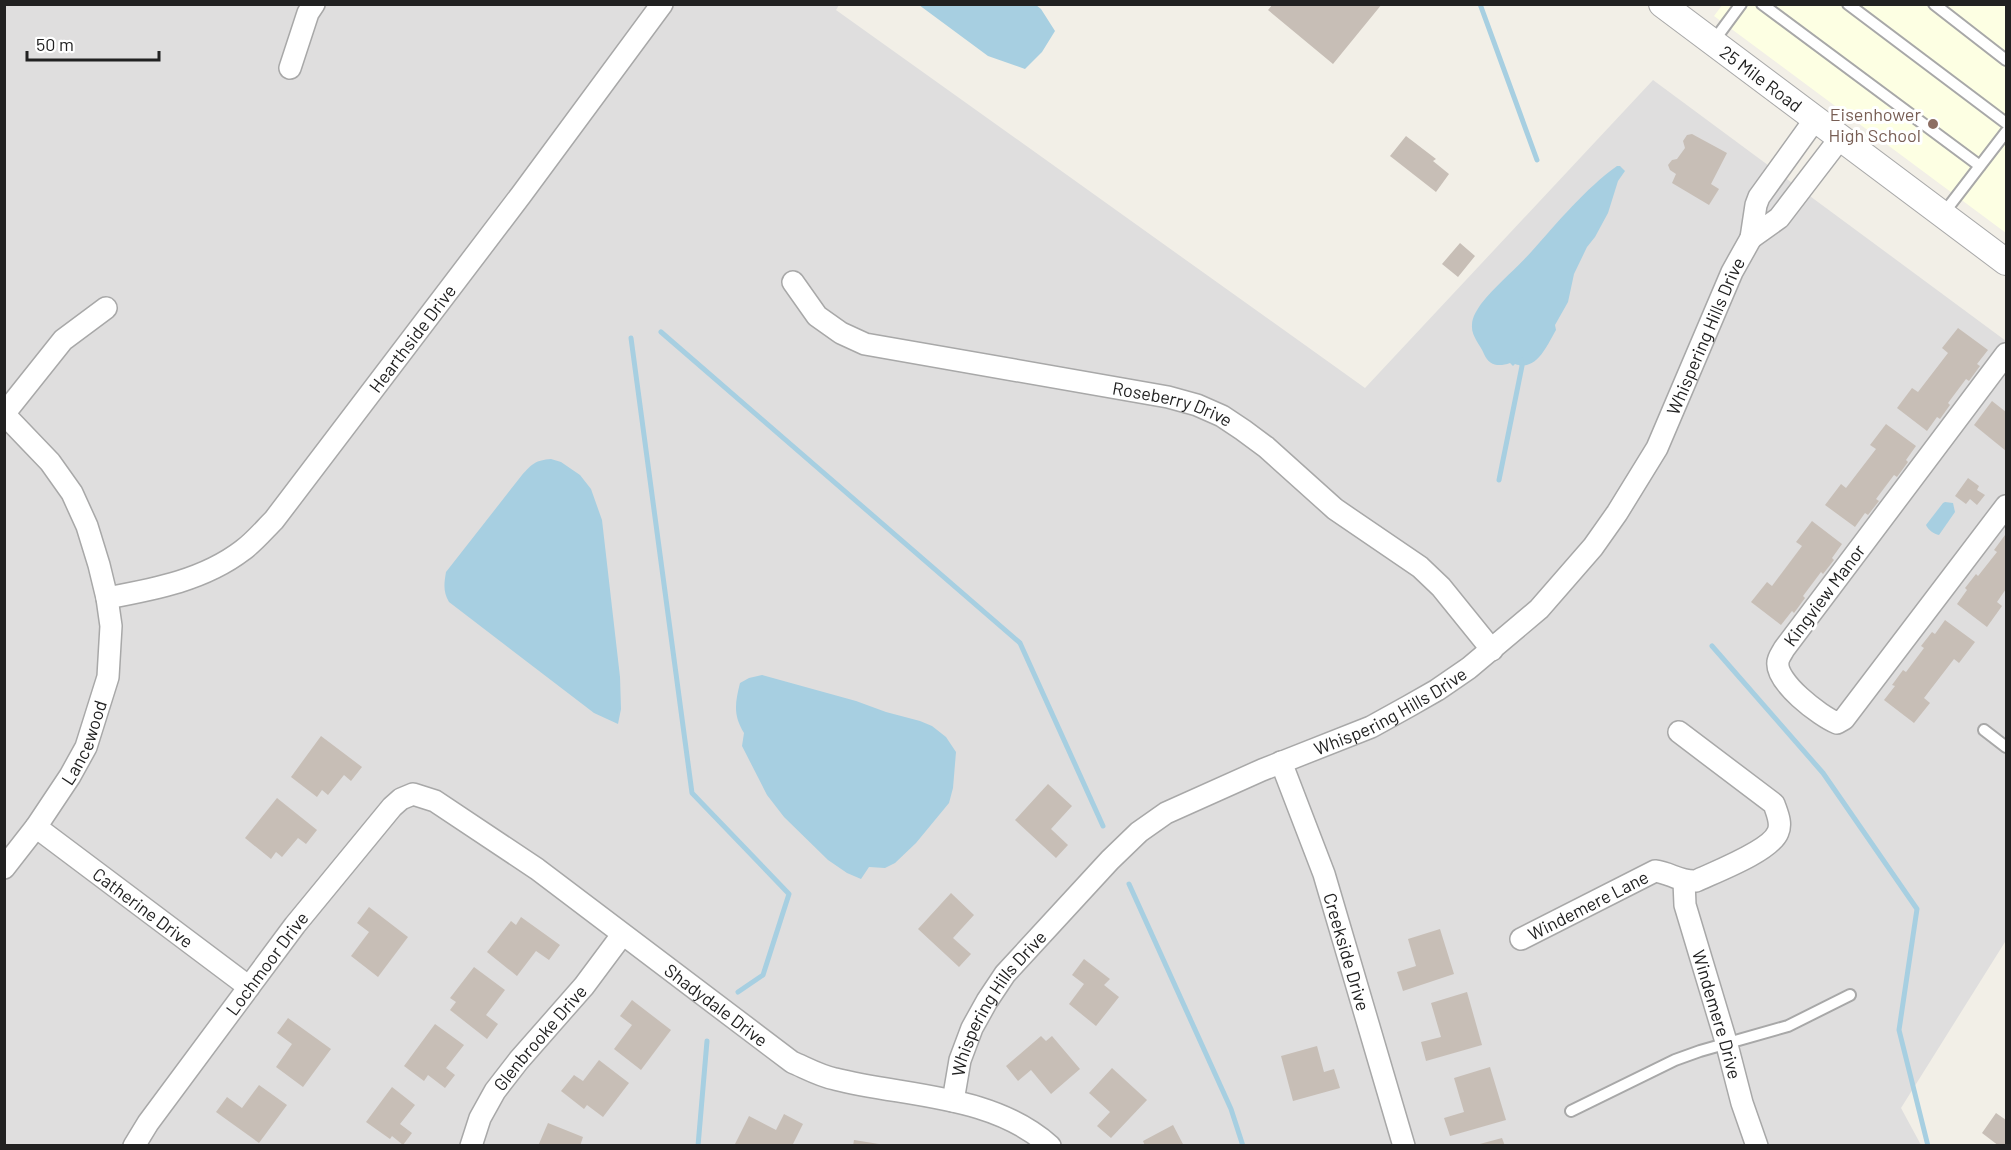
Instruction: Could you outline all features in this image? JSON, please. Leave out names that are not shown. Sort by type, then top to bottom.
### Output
[{"type":"street","points":[[290,68],[308,13],[314,4]]},
{"type":"street","name":"Hearthside Drive","points":[[107,598],[174,585],[208,572],[244,550],[274,520],[521,195],[662,4]]},
{"type":"street","name":"25 Mile Road","points":[[1662,4],[2007,262]]},
{"type":"street","name":"Whispering Hills Drive","points":[[953,1101],[960,1060],[972,1028],[1005,974],[1110,860],[1139,832],[1166,813],[1281,762],[1371,727],[1445,685],[1492,650],[1539,609],[1560,586],[1593,548],[1657,448],[1732,272],[1751,238],[1759,197],[1816,118]]},
{"type":"street","name":"Whispering Hills Drive","points":[[1751,238],[1779,218],[1841,137]]},
{"type":"street","name":"Roseberry Drive","points":[[793,282],[817,316],[841,333],[865,344],[1168,397],[1197,405],[1222,416],[1266,447],[1335,509],[1420,567],[1441,587],[1492,650]]},
{"type":"street","points":[[4,414],[63,340],[106,308]]},
{"type":"street","name":"Kingview Manor","points":[[2007,354],[1784,649],[1777,664],[1780,674],[1788,685],[1826,719],[1837,723],[1844,719],[2007,506]]},
{"type":"street","name":"Lancewood","points":[[4,414],[50,462],[72,494],[87,526],[107,598],[111,626],[108,677],[86,747],[36,827],[4,868]]},
{"type":"street","points":[[1679,732],[1774,804],[1779,818],[1779,831],[1770,844],[1696,881],[1684,881]]},
{"type":"street","name":"Creekside Drive","points":[[1281,762],[1324,874],[1404,1146]]},
{"type":"street","name":"Shadydale Drive","points":[[413,794],[435,801],[537,869],[792,1062],[833,1079],[953,1101],[984,1110],[1018,1123],[1050,1146]]},
{"type":"street","name":"Lochmoor Drive","points":[[134,1146],[148,1123],[295,925],[392,807],[401,799],[413,794]]},
{"type":"street","name":"Catherine Drive","points":[[36,827],[249,987]]},
{"type":"street","name":"Windemere Lane","points":[[1521,939],[1655,871],[1664,872],[1684,881]]},
{"type":"street","name":"Windemere Drive","points":[[1684,881],[1686,905],[1742,1103],[1757,1146]]},
{"type":"street","name":"Glenbrooke Drive","points":[[471,1146],[480,1118],[495,1091],[584,986],[622,935]]},
{"type":"lane","points":[[1713,42],[1741,4]]},
{"type":"lane","points":[[1762,4],[1980,166]]},
{"type":"lane","points":[[1848,4],[2007,123]]},
{"type":"lane","points":[[1934,4],[2007,60]]},
{"type":"lane","points":[[1943,214],[2007,132]]},
{"type":"lane","points":[[1984,730],[2007,747]]},
{"type":"lane","points":[[1571,1111],[1675,1060],[1788,1026],[1850,995]]},
{"type":"shaded area","name":"Eisenhower High School","points":[[1723,4],[2006,5],[2006,233],[1714,16]]},
{"type":"shaded area","points":[[5,5],[839,5],[836,10],[1365,388],[1653,80],[2006,341],[2006,943],[1901,1108],[1921,1145],[5,1146]]},
{"type":"water","points":[[919,5],[1036,5],[1055,31],[1042,52],[1025,69],[988,56]]},
{"type":"water","points":[[1617,166],[1625,171],[1618,181],[1608,213],[1574,274],[1568,302],[1545,349],[1535,361],[1529,364],[1513,366],[1510,363],[1498,365],[1492,363],[1486,358],[1472,329],[1474,316],[1481,304],[1572,206]]},
{"type":"water","points":[[551,459],[561,462],[580,475],[591,489],[602,520],[620,677],[621,709],[618,724],[594,713],[449,602],[446,595],[444,584],[446,572],[526,471],[542,460]]},
{"type":"water","points":[[1945,502],[1953,503],[1955,512],[1939,535],[1931,532],[1926,525]]},
{"type":"water","points":[[762,675],[920,721],[932,726],[946,737],[956,752],[953,788],[949,803],[916,843],[895,863],[885,868],[869,867],[861,879],[847,873],[828,860],[784,817],[767,795],[742,746],[744,733],[736,709],[740,683]]},
{"type":"building","points":[[1273,4],[1382,4],[1333,64],[1268,10]]},
{"type":"building","points":[[1692,134],[1727,153],[1711,184],[1719,189],[1709,205],[1672,183],[1676,174],[1670,170],[1668,165],[1672,160],[1677,159],[1685,148],[1683,141],[1687,135]]},
{"type":"building","points":[[1406,136],[1436,159],[1433,161],[1449,174],[1436,192],[1390,156]]},
{"type":"building","points":[[1460,243],[1475,256],[1458,277],[1442,264]]},
{"type":"building","points":[[1958,328],[1988,350],[1977,364],[1980,366],[1969,381],[1966,379],[1948,403],[1950,405],[1940,419],[1937,417],[1927,431],[1897,408],[1912,388],[1918,392],[1948,353],[1942,348]]},
{"type":"building","points":[[1992,401],[2006,412],[2006,451],[1974,425]]},
{"type":"building","points":[[1886,424],[1916,446],[1897,477],[1894,475],[1876,499],[1879,501],[1868,515],[1865,513],[1855,527],[1825,505],[1841,484],[1846,488],[1876,449],[1870,445]]},
{"type":"building","points":[[1968,478],[1979,486],[1977,490],[1985,495],[1977,505],[1970,499],[1966,504],[1955,496]]},
{"type":"building","points":[[1812,521],[1842,544],[1832,558],[1834,560],[1823,574],[1821,572],[1803,596],[1805,598],[1794,613],[1792,611],[1781,625],[1751,602],[1767,582],[1772,586],[1802,546],[1796,542]]},
{"type":"building","points":[[2005,535],[2006,589],[1997,602],[2002,606],[1987,627],[1957,604],[1967,590],[1965,588],[1997,552],[1994,550]]},
{"type":"building","points":[[1945,620],[1975,642],[1959,663],[1954,659],[1924,698],[1930,703],[1914,723],[1884,700],[1895,686],[1892,685],[1903,670],[1906,672],[1924,648],[1921,646],[1932,632],[1935,634]]},
{"type":"building","points":[[321,736],[362,767],[351,781],[344,775],[328,795],[322,790],[317,797],[291,777]]},
{"type":"building","points":[[1048,784],[1072,806],[1051,829],[1068,845],[1056,858],[1015,820]]},
{"type":"building","points":[[277,798],[317,830],[306,844],[298,838],[282,857],[276,852],[271,859],[245,838]]},
{"type":"building","points":[[951,893],[974,915],[953,938],[971,954],[959,967],[918,929]]},
{"type":"building","points":[[369,907],[408,937],[378,977],[351,956],[369,932],[357,923]]},
{"type":"building","points":[[521,917],[560,945],[549,960],[536,951],[517,976],[487,952],[511,921],[516,925]]},
{"type":"building","points":[[1440,929],[1454,974],[1403,991],[1397,972],[1416,966],[1408,939]]},
{"type":"building","points":[[1084,959],[1110,979],[1104,985],[1119,997],[1096,1026],[1069,1004],[1084,984],[1072,975]]},
{"type":"building","points":[[474,967],[505,990],[486,1015],[498,1024],[487,1039],[450,1010],[456,1002],[450,998]]},
{"type":"building","points":[[1467,992],[1482,1045],[1426,1061],[1421,1042],[1441,1037],[1431,1003]]},
{"type":"building","points":[[632,1000],[671,1030],[641,1070],[614,1049],[632,1025],[620,1016]]},
{"type":"building","points":[[288,1018],[331,1049],[303,1087],[276,1067],[292,1044],[277,1033]]},
{"type":"building","points":[[435,1024],[464,1045],[446,1068],[455,1075],[445,1088],[428,1075],[424,1081],[404,1066]]},
{"type":"building","points":[[1041,1036],[1046,1041],[1052,1036],[1080,1069],[1051,1094],[1031,1070],[1018,1081],[1006,1066]]},
{"type":"building","points":[[1317,1046],[1324,1072],[1334,1069],[1340,1088],[1293,1101],[1281,1056]]},
{"type":"building","points":[[599,1060],[629,1083],[603,1117],[587,1105],[584,1109],[561,1091],[574,1075],[583,1081]]},
{"type":"building","points":[[1490,1067],[1506,1120],[1450,1136],[1444,1118],[1464,1112],[1454,1078]]},
{"type":"building","points":[[1112,1068],[1147,1100],[1111,1138],[1097,1126],[1110,1112],[1089,1093]]},
{"type":"building","points":[[259,1085],[287,1105],[259,1143],[216,1112],[227,1097],[242,1108]]},
{"type":"building","points":[[392,1087],[415,1105],[400,1124],[412,1133],[403,1145],[392,1136],[390,1139],[366,1122]]},
{"type":"building","points":[[1996,1113],[2006,1120],[2006,1146],[1999,1146],[1982,1133]]},
{"type":"building","points":[[784,1114],[803,1124],[792,1146],[734,1146],[749,1116],[776,1130]]},
{"type":"building","points":[[548,1123],[583,1137],[580,1146],[538,1146]]},
{"type":"building","points":[[1173,1125],[1184,1146],[1145,1146],[1143,1141]]},
{"type":"building","points":[[1502,1138],[1505,1146],[1476,1146],[1476,1145]]},
{"type":"building","points":[[854,1140],[879,1144],[879,1146],[853,1146]]},
{"type":"waterway","points":[[1480,4],[1537,160]]},
{"type":"waterway","points":[[661,332],[1020,643],[1103,826]]},
{"type":"waterway","points":[[631,338],[692,793],[789,894],[763,975],[738,992]]},
{"type":"waterway","points":[[1499,480],[1522,366],[1521,360]]},
{"type":"waterway","points":[[1712,646],[1823,773],[1917,909],[1899,1030],[1928,1146]]},
{"type":"waterway","points":[[1129,884],[1231,1109],[1243,1146]]},
{"type":"waterway","points":[[698,1146],[707,1041]]},
{"type":"place","name":"Eisenhower High School","points":[[1933,124]]}]
